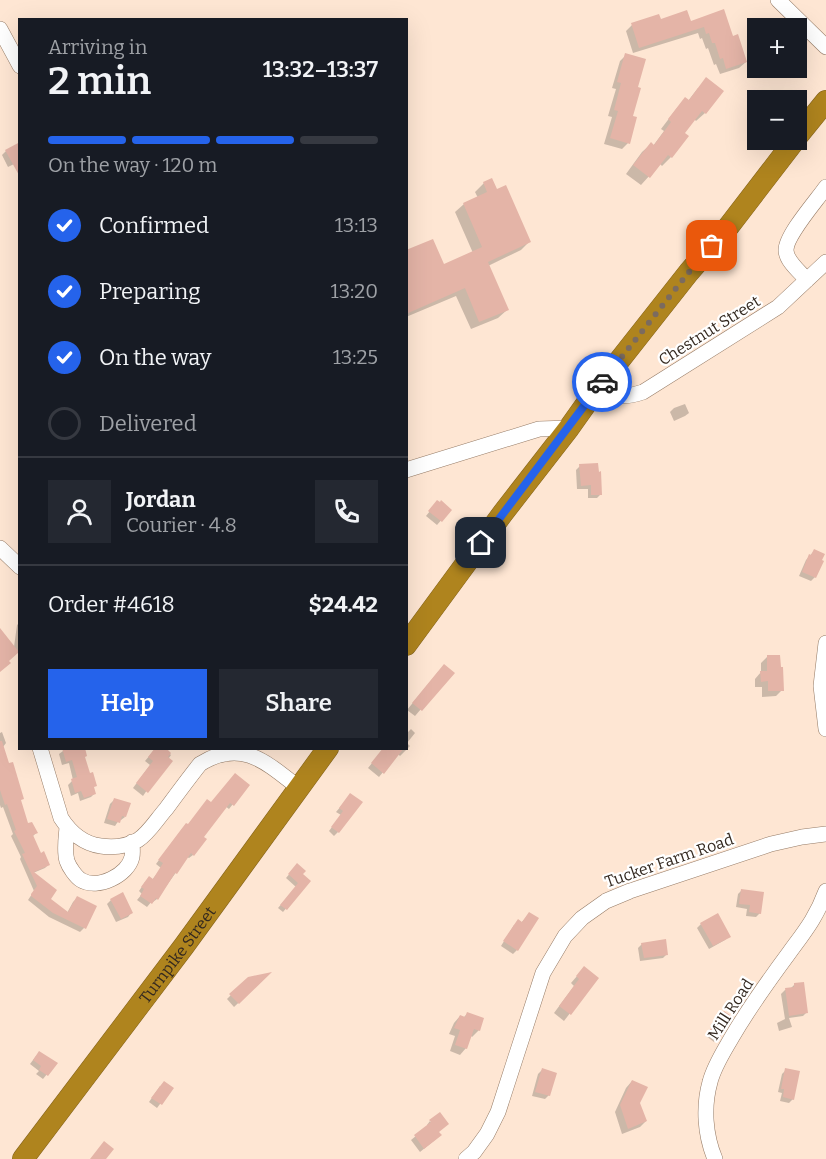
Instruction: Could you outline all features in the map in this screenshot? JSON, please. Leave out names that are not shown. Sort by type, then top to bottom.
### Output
[{"type":"highway","points":[[807,125],[826,101]]},
{"type":"highway","points":[[408,642],[529,478],[689,272],[729,226],[788,150]]},
{"type":"highway","name":"Turnpike Street","points":[[23,1159],[184,946],[327,750]]},
{"type":"street","points":[[777,0],[826,47]]},
{"type":"street","points":[[0,29],[18,62]]},
{"type":"street","points":[[807,280],[788,258],[786,249],[792,234],[826,187]]},
{"type":"street","name":"Chestnut Street","points":[[600,386],[614,394],[627,397],[643,392],[778,307],[826,262]]},
{"type":"street","points":[[408,469],[539,429],[569,428]]},
{"type":"street","points":[[0,548],[18,565]]},
{"type":"street","points":[[826,644],[821,686],[826,729]]},
{"type":"street","points":[[41,750],[61,818],[67,828],[87,842],[97,845],[117,847],[139,839],[200,764],[220,754],[240,753],[260,759],[299,788]]},
{"type":"street","points":[[67,828],[67,860],[72,871],[82,880],[105,881],[116,877],[126,868],[132,856],[132,842]]},
{"type":"street","name":"Tucker Farm Road","points":[[466,1159],[488,1134],[498,1112],[543,973],[565,936],[582,918],[606,901],[630,891],[771,844],[826,834]]},
{"type":"street","name":"Mill Road","points":[[715,1159],[706,1119],[710,1082],[721,1056],[744,1018],[805,933],[826,891]]},
{"type":"building","points":[[724,9],[733,36],[738,34],[747,62],[726,69],[723,58],[720,59],[715,43],[712,43],[704,27],[639,48],[631,23],[659,14],[661,19],[687,10],[691,21]]},
{"type":"building","points":[[625,53],[646,59],[638,87],[641,88],[633,116],[637,117],[630,144],[610,138],[618,111],[614,110],[621,83],[617,82]]},
{"type":"building","points":[[706,77],[724,91],[706,114],[702,111],[685,133],[689,136],[672,158],[668,155],[650,178],[633,165],[651,142],[654,145],[671,122],[668,119],[685,97],[689,100]]},
{"type":"building","points":[[18,143],[18,173],[5,150]]},
{"type":"building","points":[[492,178],[497,189],[506,185],[531,242],[488,262],[509,310],[479,322],[465,288],[408,313],[408,249],[433,239],[444,264],[482,247],[463,203],[487,192],[483,182]]},
{"type":"building","points":[[598,463],[599,472],[601,471],[602,495],[591,495],[591,485],[581,486],[579,464]]},
{"type":"building","points":[[437,500],[440,502],[441,500],[452,510],[442,522],[428,511]]},
{"type":"building","points":[[814,549],[825,554],[816,578],[802,572],[809,554],[811,555]]},
{"type":"building","points":[[0,628],[18,653],[9,661],[11,663],[0,672]]},
{"type":"building","points":[[767,655],[780,655],[784,691],[768,691],[768,681],[761,682],[760,671],[767,671]]},
{"type":"building","points":[[444,664],[455,673],[422,711],[412,703]]},
{"type":"building","points":[[0,741],[2,741],[9,763],[13,762],[24,799],[21,800],[28,823],[32,822],[38,833],[33,835],[41,853],[44,851],[50,865],[34,872],[57,890],[51,899],[68,912],[77,896],[97,906],[86,929],[53,913],[31,896],[37,886],[22,854],[25,853],[14,831],[16,830],[0,790]]},
{"type":"building","points":[[63,750],[86,750],[87,756],[85,757],[90,773],[93,772],[97,786],[94,787],[96,794],[84,798],[81,791],[75,793],[71,779],[77,777],[72,760],[66,762]]},
{"type":"building","points":[[153,750],[168,750],[171,753],[168,757],[173,761],[148,793],[136,783],[153,761],[148,757]]},
{"type":"building","points":[[381,750],[402,750],[384,774],[371,763]]},
{"type":"building","points":[[235,773],[250,785],[234,806],[230,803],[204,837],[207,839],[194,856],[191,853],[158,900],[156,898],[152,904],[140,896],[144,889],[141,887],[149,876],[153,879],[163,863],[158,860],[186,823],[188,824],[207,799],[211,802]]},
{"type":"building","points":[[350,793],[363,802],[339,833],[331,827],[343,811],[339,808]]},
{"type":"building","points":[[114,798],[131,803],[126,817],[122,816],[120,823],[107,819]]},
{"type":"building","points":[[297,863],[306,871],[303,874],[311,881],[287,910],[280,905],[298,883],[288,874]]},
{"type":"building","points":[[741,889],[764,892],[761,914],[749,912],[750,905],[739,904]]},
{"type":"building","points":[[123,892],[133,913],[121,919],[110,899]]},
{"type":"building","points":[[529,912],[539,918],[518,951],[503,941],[518,919],[522,922]]},
{"type":"building","points":[[718,913],[731,937],[713,946],[700,923]]},
{"type":"building","points":[[666,939],[668,955],[644,958],[641,943]]},
{"type":"building","points":[[584,966],[599,978],[571,1015],[559,1006],[579,979],[576,976]]},
{"type":"building","points":[[272,972],[239,1004],[229,994],[248,977]]},
{"type":"building","points":[[804,982],[808,1013],[789,1016],[785,988],[794,987],[794,983]]},
{"type":"building","points":[[724,1011],[733,1017],[719,1039],[709,1031]]},
{"type":"building","points":[[467,1012],[484,1018],[480,1031],[474,1029],[467,1049],[455,1045],[460,1030],[454,1028],[460,1015],[465,1017]]},
{"type":"building","points":[[39,1051],[58,1063],[48,1076],[39,1070],[41,1066],[33,1060]]},
{"type":"building","points":[[542,1068],[557,1073],[550,1096],[535,1092]]},
{"type":"building","points":[[785,1068],[800,1071],[794,1100],[783,1097],[784,1089],[781,1089]]},
{"type":"building","points":[[632,1080],[648,1087],[640,1103],[647,1121],[628,1129],[620,1105]]},
{"type":"building","points":[[164,1081],[174,1088],[162,1105],[151,1098]]},
{"type":"building","points":[[440,1112],[449,1124],[439,1132],[442,1135],[424,1149],[414,1135]]},
{"type":"building","points":[[104,1141],[114,1149],[106,1159],[90,1159]]},
{"type":"way so far","points":[[602,382],[712,246]]},
{"type":"route","points":[[481,543],[602,382]]}]
